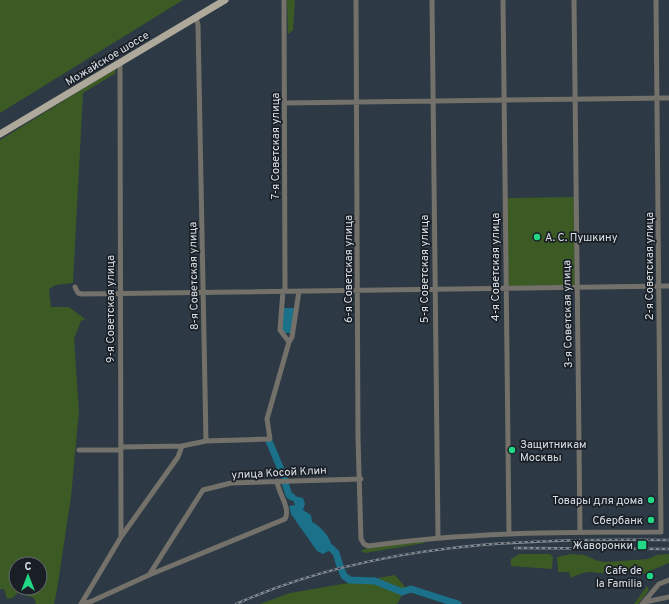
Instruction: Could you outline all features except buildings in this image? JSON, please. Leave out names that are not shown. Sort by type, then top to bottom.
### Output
[{"type":"main road","name":"Можайское шоссе","points":[[0,130],[217,0]]},
{"type":"main road","name":"Можайское шоссе","points":[[0,134],[120,63],[197,21],[225,0]]},
{"type":"street","name":"7-я Советская улица","points":[[284,0],[284,291],[280,330],[289,342]]},
{"type":"street","name":"6-я Советская улица","points":[[356,0],[358,438],[361,479],[361,538],[364,544],[368,546],[438,537]]},
{"type":"street","name":"5-я Советская улица","points":[[432,0],[434,289],[438,537]]},
{"type":"street","name":"4-я Советская улица","points":[[503,0],[509,534]]},
{"type":"street","name":"3-я Советская улица","points":[[574,0],[576,287],[580,532]]},
{"type":"street","name":"2-я Советская улица","points":[[580,532],[661,532],[656,0]]},
{"type":"street","name":"8-я Советская улица","points":[[197,21],[206,441]]},
{"type":"street","name":"9-я Советская улица","points":[[120,63],[119,293],[121,537]]},
{"type":"street","points":[[285,103],[575,98],[669,98]]},
{"type":"street","points":[[75,286],[78,293],[669,286]]},
{"type":"street","points":[[79,450],[182,446],[206,441],[270,439],[267,419],[289,342],[292,337],[299,291]]},
{"type":"street","points":[[81,604],[121,537],[178,457],[182,446]]},
{"type":"street","name":"улица Косой Клин","points":[[149,575],[203,490],[231,484],[277,481],[361,479]]},
{"type":"street","points":[[81,604],[90,602],[149,575],[285,519],[286,510],[277,481]]},
{"type":"street","points":[[438,537],[580,532]]},
{"type":"street","points":[[642,604],[658,586],[667,582]]},
{"type":"street","points":[[658,586],[657,593],[665,597],[669,604]]},
{"type":"street","points":[[642,604],[665,597]]},
{"type":"green space","points":[[0,0],[183,0],[0,113]]},
{"type":"green space","points":[[287,0],[295,0],[293,30],[288,34]]},
{"type":"green space","points":[[115,69],[116,73],[83,93],[73,283],[56,285],[49,289],[51,307],[69,307],[85,319],[81,321],[74,339],[79,411],[71,497],[54,604],[36,604],[34,598],[27,596],[48,596],[48,556],[8,556],[8,596],[15,596],[13,598],[7,599],[4,589],[0,589],[0,140]]},
{"type":"green space","points":[[574,197],[575,285],[508,286],[507,198]]},
{"type":"green space","points":[[423,541],[425,543],[365,553],[361,551],[364,549]]},
{"type":"green space","points":[[520,554],[550,554],[553,557],[552,569],[511,566],[511,559]]},
{"type":"green space","points":[[571,554],[584,555],[598,561],[606,562],[648,559],[657,555],[669,554],[669,563],[643,574],[630,572],[587,572],[571,578],[569,572],[558,572],[557,557]]},
{"type":"green space","points":[[395,575],[406,588],[397,604],[260,604],[290,593]]},
{"type":"green space","points":[[647,586],[649,590],[638,604],[634,604]]},
{"type":"water","points":[[284,308],[294,308],[291,333],[283,333],[281,327]]},
{"type":"water","points":[[292,497],[303,498],[305,504],[303,510],[311,515],[312,522],[319,526],[327,535],[332,546],[330,550],[323,554],[317,551],[291,514],[289,506],[295,505]]},
{"type":"waterway","points":[[269,441],[285,479]]},
{"type":"waterway","points":[[285,483],[289,495],[292,497]]},
{"type":"waterway","points":[[331,548],[336,553],[340,566]]},
{"type":"waterway","points":[[342,571],[344,576],[350,580],[375,581],[402,592],[411,589],[458,604]]},
{"type":"railway","points":[[236,604],[288,584],[340,568],[394,556],[449,548],[504,543],[669,540]]},
{"type":"railway","points":[[515,548],[669,549]]},
{"type":"place","name":"А. С. Пушкину","points":[[537,237]]},
{"type":"place","name":"Защитникам Москвы","points":[[512,450]]},
{"type":"place","name":"Товары для дома","points":[[651,500]]},
{"type":"place","name":"Сбербанк","points":[[651,520]]},
{"type":"place","name":"Жаворонки","points":[[642,545]]},
{"type":"place","name":"Cafe de la Familia","points":[[650,576]]}]
